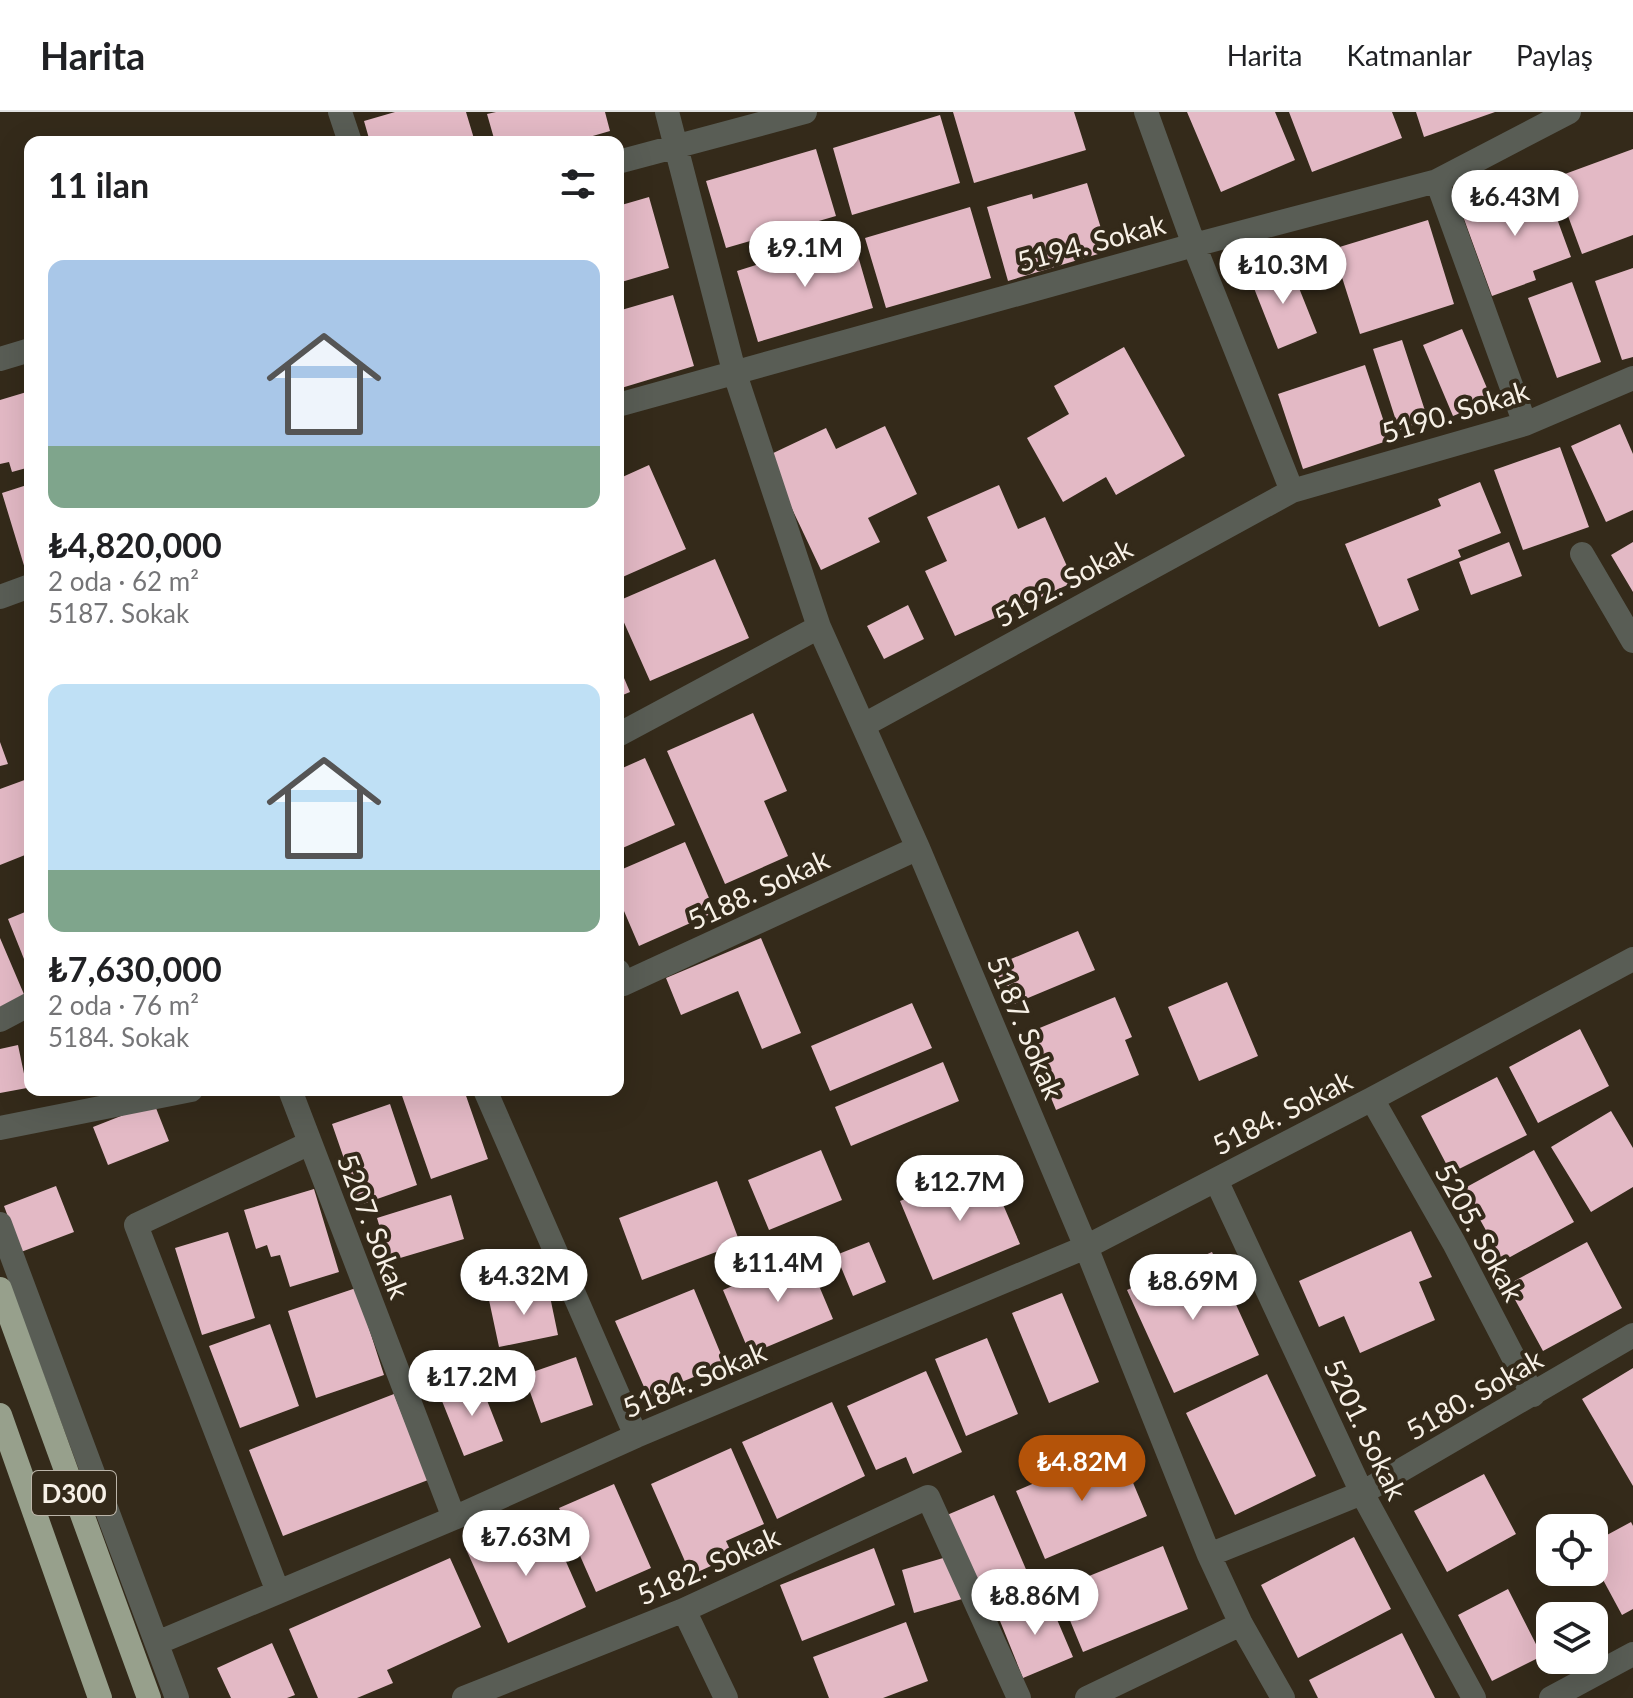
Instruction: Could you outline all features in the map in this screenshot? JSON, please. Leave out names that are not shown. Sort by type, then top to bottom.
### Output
[{"type":"highway","name":"D300","points":[[0,1289],[149,1698]]},
{"type":"highway","name":"D300","points":[[0,1415],[100,1698]]},
{"type":"street","points":[[340,112],[348,136]]},
{"type":"street","name":"5187. Sokak","points":[[667,112],[734,371],[819,627],[918,848],[1086,1247],[1209,1555],[1241,1624],[1283,1698]]},
{"type":"street","points":[[624,160],[805,112]]},
{"type":"street","points":[[1146,112],[1194,245],[1292,491]]},
{"type":"street","name":"5194. Sokak","points":[[624,403],[1437,181],[1569,112]]},
{"type":"street","points":[[1437,181],[1525,424]]},
{"type":"street","points":[[0,359],[24,352]]},
{"type":"street","name":"5190. Sokak","points":[[1292,491],[1525,424],[1633,378]]},
{"type":"street","name":"5192. Sokak","points":[[864,725],[1292,491]]},
{"type":"street","points":[[1582,554],[1633,641]]},
{"type":"street","points":[[0,597],[24,588]]},
{"type":"street","points":[[624,732],[819,627]]},
{"type":"street","name":"5188. Sokak","points":[[624,976],[918,848]]},
{"type":"street","name":"5184. Sokak","points":[[157,1643],[454,1518],[636,1436],[1086,1247],[1630,965]]},
{"type":"street","points":[[0,1020],[24,1007]]},
{"type":"street","points":[[0,1128],[161,1096]]},
{"type":"street","name":"5207. Sokak","points":[[292,1096],[454,1518]]},
{"type":"street","points":[[488,1096],[636,1436]]},
{"type":"street","name":"5205. Sokak","points":[[1372,1099],[1454,1243],[1533,1395]]},
{"type":"street","points":[[278,1592],[136,1225],[310,1143]]},
{"type":"street","name":"5201. Sokak","points":[[1216,1180],[1362,1493],[1474,1698]]},
{"type":"street","points":[[0,1224],[177,1698]]},
{"type":"street","name":"5180. Sokak","points":[[1209,1555],[1362,1493],[1633,1335]]},
{"type":"street","name":"5182. Sokak","points":[[464,1698],[684,1610],[928,1497],[1019,1698]]},
{"type":"street","points":[[684,1610],[726,1698]]},
{"type":"street","points":[[1087,1698],[1241,1624]]},
{"type":"street","points":[[1551,1698],[1633,1654]]},
{"type":"building","points":[[395,112],[466,112],[473,136],[368,136],[364,121]]},
{"type":"building","points":[[605,112],[610,131],[593,136],[493,136],[487,114]]},
{"type":"building","points":[[953,112],[1074,112],[1086,150],[974,183]]},
{"type":"building","points":[[1187,112],[1275,112],[1295,160],[1221,192]]},
{"type":"building","points":[[1289,112],[1392,112],[1402,138],[1312,172]]},
{"type":"building","points":[[1416,112],[1495,112],[1424,137]]},
{"type":"building","points":[[940,115],[960,183],[852,215],[833,148]]},
{"type":"building","points":[[816,149],[836,216],[726,248],[706,181]]},
{"type":"building","points":[[1633,149],[1633,235],[1582,254],[1554,178]]},
{"type":"building","points":[[1087,183],[1108,251],[1008,281],[987,207],[1032,194],[1033,199]]},
{"type":"building","points":[[1545,186],[1571,257],[1533,271],[1536,280],[1492,296],[1460,208],[1504,192],[1506,200]]},
{"type":"building","points":[[649,197],[669,268],[624,281],[624,204]]},
{"type":"building","points":[[970,207],[991,278],[886,308],[865,238]]},
{"type":"building","points":[[1428,220],[1454,304],[1360,334],[1333,249]]},
{"type":"building","points":[[852,235],[873,308],[758,342],[737,271]]},
{"type":"building","points":[[1289,263],[1317,333],[1278,349],[1250,278]]},
{"type":"building","points":[[1633,268],[1633,357],[1622,360],[1595,281]]},
{"type":"building","points":[[1572,282],[1601,362],[1557,378],[1528,298]]},
{"type":"building","points":[[673,295],[694,366],[624,387],[624,309]]},
{"type":"building","points":[[1462,329],[1492,400],[1453,416],[1423,345]]},
{"type":"building","points":[[1402,340],[1428,420],[1399,430],[1373,349]]},
{"type":"building","points":[[1124,347],[1185,456],[1116,495],[1106,477],[1063,502],[1027,438],[1069,414],[1054,386]]},
{"type":"building","points":[[1365,365],[1390,440],[1303,469],[1278,394]]},
{"type":"building","points":[[24,393],[24,469],[12,472],[9,462],[0,464],[0,400]]},
{"type":"building","points":[[1620,424],[1633,454],[1633,510],[1606,522],[1571,446]]},
{"type":"building","points":[[885,426],[917,494],[868,518],[880,542],[821,570],[767,456],[826,428],[836,449]]},
{"type":"building","points":[[1560,447],[1589,527],[1523,550],[1494,470]]},
{"type":"building","points":[[649,465],[686,549],[624,576],[624,476]]},
{"type":"building","points":[[1480,482],[1501,533],[1458,550],[1461,557],[1407,579],[1419,610],[1379,627],[1345,544],[1441,506],[1438,499]]},
{"type":"building","points":[[999,485],[1018,529],[1045,517],[1074,582],[955,636],[925,571],[947,561],[927,517]]},
{"type":"building","points":[[24,486],[24,565],[2,493]]},
{"type":"building","points":[[1509,542],[1522,576],[1471,595],[1459,562]]},
{"type":"building","points":[[1633,542],[1633,592],[1611,555]]},
{"type":"building","points":[[715,559],[749,638],[650,681],[624,622],[624,598]]},
{"type":"building","points":[[908,605],[924,639],[884,659],[867,626]]},
{"type":"building","points":[[624,678],[630,692],[624,694]]},
{"type":"building","points":[[753,713],[787,791],[764,801],[788,856],[725,884],[667,751]]},
{"type":"building","points":[[0,742],[8,764],[0,766]]},
{"type":"building","points":[[645,758],[675,825],[624,847],[624,767]]},
{"type":"building","points":[[24,780],[24,855],[0,865],[0,789]]},
{"type":"building","points":[[685,842],[715,912],[639,946],[624,911],[624,868]]},
{"type":"building","points":[[24,912],[24,959],[8,919]]},
{"type":"building","points":[[1078,931],[1095,970],[1009,1006],[992,967]]},
{"type":"building","points":[[0,938],[24,1000],[0,1011]]},
{"type":"building","points":[[761,938],[801,1033],[762,1049],[738,991],[681,1015],[666,978]]},
{"type":"building","points":[[1227,982],[1258,1056],[1199,1081],[1168,1007]]},
{"type":"building","points":[[1115,997],[1132,1037],[1125,1040],[1139,1075],[1056,1110],[1025,1034]]},
{"type":"building","points":[[912,1003],[932,1048],[830,1091],[811,1046]]},
{"type":"building","points":[[1580,1029],[1609,1086],[1538,1123],[1509,1067]]},
{"type":"building","points":[[18,1045],[24,1089],[0,1093],[0,1049]]},
{"type":"building","points":[[943,1062],[959,1101],[851,1146],[835,1107]]},
{"type":"building","points":[[1497,1077],[1527,1135],[1451,1173],[1421,1116]]},
{"type":"building","points":[[402,1096],[466,1096],[488,1159],[431,1179]]},
{"type":"building","points":[[154,1103],[169,1141],[108,1165],[93,1127]]},
{"type":"building","points":[[390,1104],[417,1185],[360,1205],[332,1124]]},
{"type":"building","points":[[1611,1111],[1633,1148],[1633,1187],[1591,1212],[1551,1147]]},
{"type":"building","points":[[821,1150],[842,1200],[769,1230],[748,1180]]},
{"type":"building","points":[[1534,1150],[1574,1222],[1503,1261],[1463,1189]]},
{"type":"building","points":[[986,1165],[1020,1244],[933,1280],[900,1201]]},
{"type":"building","points":[[717,1181],[740,1243],[642,1280],[619,1218]]},
{"type":"building","points":[[56,1186],[74,1232],[21,1252],[4,1206]]},
{"type":"building","points":[[314,1189],[339,1272],[290,1287],[280,1255],[271,1257],[267,1245],[256,1249],[244,1210]]},
{"type":"building","points":[[451,1195],[464,1239],[390,1261],[377,1218]]},
{"type":"building","points":[[1411,1231],[1432,1277],[1419,1282],[1435,1320],[1360,1353],[1344,1316],[1319,1327],[1299,1281]]},
{"type":"building","points":[[228,1232],[255,1318],[202,1335],[175,1248]]},
{"type":"building","points":[[869,1242],[886,1282],[853,1296],[836,1255]]},
{"type":"building","points":[[1587,1242],[1622,1308],[1543,1351],[1507,1285]]},
{"type":"building","points":[[1212,1252],[1259,1355],[1174,1393],[1127,1290]]},
{"type":"building","points":[[806,1255],[833,1319],[750,1354],[723,1290]]},
{"type":"building","points":[[548,1287],[558,1335],[499,1347],[489,1300]]},
{"type":"building","points":[[356,1288],[384,1375],[316,1398],[288,1311]]},
{"type":"building","points":[[694,1289],[725,1364],[648,1396],[615,1321]]},
{"type":"building","points":[[1062,1293],[1099,1382],[1049,1403],[1012,1313]]},
{"type":"building","points":[[270,1324],[299,1406],[240,1428],[209,1346]]},
{"type":"building","points":[[987,1338],[1018,1414],[966,1436],[935,1359]]},
{"type":"building","points":[[576,1357],[593,1405],[541,1423],[524,1375]]},
{"type":"building","points":[[1633,1368],[1633,1486],[1582,1399]]},
{"type":"building","points":[[926,1371],[962,1452],[913,1474],[906,1457],[876,1470],[847,1406]]},
{"type":"building","points":[[1267,1374],[1316,1476],[1235,1515],[1186,1413]]},
{"type":"building","points":[[479,1380],[503,1441],[464,1456],[440,1396]]},
{"type":"building","points":[[394,1394],[428,1480],[283,1536],[249,1450]]},
{"type":"building","points":[[832,1402],[865,1476],[777,1519],[742,1442]]},
{"type":"building","points":[[1118,1447],[1147,1516],[1045,1559],[1016,1491]]},
{"type":"building","points":[[731,1448],[764,1524],[726,1541],[733,1556],[691,1575],[651,1484]]},
{"type":"building","points":[[1484,1474],[1516,1534],[1447,1572],[1414,1511]]},
{"type":"building","points":[[614,1484],[651,1568],[596,1592],[559,1508]]},
{"type":"building","points":[[994,1495],[1028,1574],[980,1594],[947,1515]]},
{"type":"building","points":[[545,1514],[586,1607],[508,1643],[466,1549]]},
{"type":"building","points":[[1631,1522],[1633,1526],[1633,1609],[1622,1615],[1606,1586],[1608,1534]]},
{"type":"building","points":[[1354,1537],[1391,1609],[1298,1658],[1261,1585]]},
{"type":"building","points":[[1163,1546],[1188,1609],[1083,1652],[1057,1589]]},
{"type":"building","points":[[874,1548],[895,1605],[802,1641],[780,1585]]},
{"type":"building","points":[[950,1556],[962,1599],[914,1613],[902,1570]]},
{"type":"building","points":[[450,1558],[481,1627],[387,1670],[393,1683],[357,1698],[318,1698],[289,1629]]},
{"type":"building","points":[[1508,1589],[1536,1644],[1536,1659],[1492,1681],[1458,1615]]},
{"type":"building","points":[[1047,1596],[1073,1657],[1023,1678],[998,1616]]},
{"type":"building","points":[[906,1622],[928,1681],[883,1698],[829,1698],[813,1657]]},
{"type":"building","points":[[1402,1633],[1435,1698],[1318,1698],[1309,1680]]},
{"type":"building","points":[[272,1643],[295,1695],[287,1698],[231,1698],[217,1668]]}]
